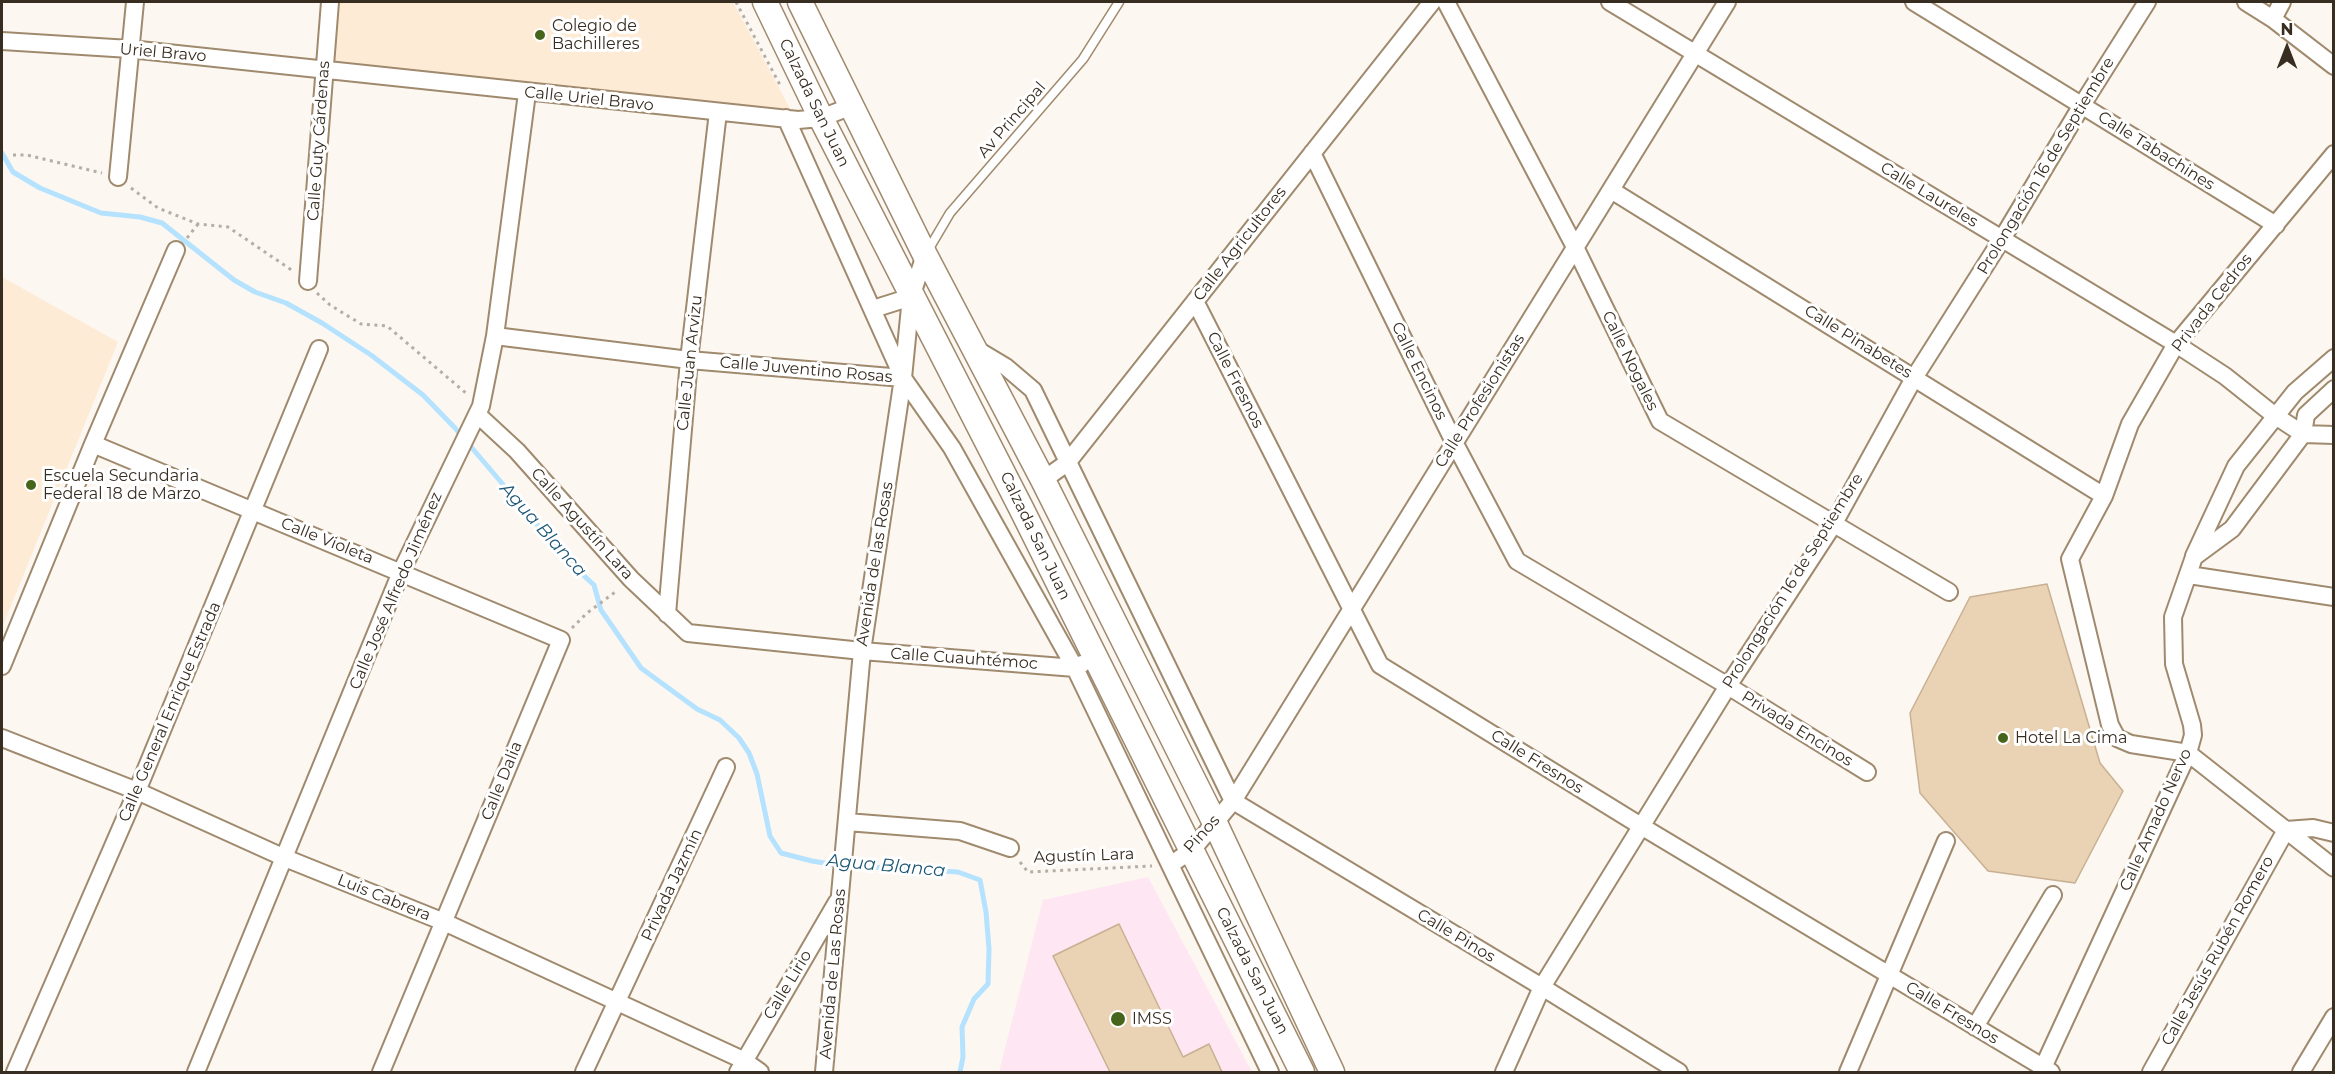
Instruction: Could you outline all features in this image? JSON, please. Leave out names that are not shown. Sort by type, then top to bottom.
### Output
[{"type":"main road","name":"Calzada San Juan","points":[[765,2],[911,297],[1016,498],[1085,663],[1192,850],[1302,1072]]},
{"type":"main road","name":"Calzada San Juan","points":[[800,2],[925,255],[1043,480],[1214,821],[1332,1072]]},
{"type":"street","points":[[117,177],[135,2]]},
{"type":"street","name":"Calle Guty Cárdenas","points":[[308,281],[330,2]]},
{"type":"street","name":"Calle Agricultores","points":[[1043,480],[1067,462],[1432,2]]},
{"type":"street","name":"Calle Nogales","points":[[1446,2],[1575,247],[1660,421],[1949,592]]},
{"type":"street","name":"Calle Laureles","points":[[1610,2],[2176,344],[2225,376],[2274,415],[2303,434]]},
{"type":"street","name":"Calle Profesionistas","points":[[1233,801],[1727,2]]},
{"type":"street","name":"Calle Tabachines","points":[[1914,2],[1932,6],[2082,105],[2276,225]]},
{"type":"street","name":"Prolongación 16 de Septiembre","points":[[1504,1072],[1542,987],[1728,686],[1833,525],[1914,378],[2147,2]]},
{"type":"street","points":[[2246,2],[2273,18],[2334,66]]},
{"type":"street","points":[[2273,18],[2282,2]]},
{"type":"street","name":"Uriel Bravo","points":[[2,41],[130,49],[324,69]]},
{"type":"street","name":"Calle Uriel Bravo","points":[[324,69],[527,93],[798,120],[821,118],[852,106]]},
{"type":"street","name":"Calle José Alfredo Jiménez","points":[[196,1072],[401,572],[476,415],[495,336],[527,93]]},
{"type":"street","name":"Calle Juan Arvizu","points":[[667,614],[689,360],[718,112]]},
{"type":"street","points":[[786,118],[903,378],[952,448],[1085,663],[1170,865],[1270,1072]]},
{"type":"street","name":"Calle Encinos","points":[[1312,153],[1454,442],[1517,561],[1728,686]]},
{"type":"street","name":"Privada Cedros","points":[[2188,753],[2131,744],[2117,738],[2110,724],[2070,559],[2104,496],[2130,424],[2176,344],[2226,281],[2276,225],[2334,154]]},
{"type":"street","name":"Calle Pinabetes","points":[[1611,190],[2104,496]]},
{"type":"street","points":[[2,666],[176,250]]},
{"type":"street","name":"Avenida de las Rosas","points":[[843,875],[862,651],[903,378],[911,297],[925,255]]},
{"type":"street","points":[[873,309],[911,297]]},
{"type":"street","name":"Calle Fresnos","points":[[1195,301],[1350,610],[1380,665],[2045,1071]]},
{"type":"street","name":"Calle Juventino Rosas","points":[[495,336],[689,360],[903,378]]},
{"type":"street","name":"Calle General Enrique Estrada","points":[[15,1072],[137,791],[319,349]]},
{"type":"street","points":[[974,349],[1005,367],[1033,390],[1233,801]]},
{"type":"street","name":"Calle Amado Nervo","points":[[2045,1071],[2188,753],[2193,735],[2192,725],[2174,664],[2173,617],[2194,556],[2236,466],[2274,415],[2295,392],[2334,358]]},
{"type":"street","points":[[2194,556],[2232,529],[2303,434],[2306,415],[2334,389]]},
{"type":"street","name":"Calle Agustín Lara","points":[[476,415],[517,451],[631,579],[688,633]]},
{"type":"street","points":[[2303,434],[2334,435]]},
{"type":"street","name":"Calle Violeta","points":[[93,444],[561,640]]},
{"type":"street","points":[[2189,575],[2334,597]]},
{"type":"street","name":"Calle Cuauhtémoc","points":[[688,633],[862,651],[1085,663]]},
{"type":"street","name":"Calle Dalia","points":[[381,1072],[561,640]]},
{"type":"street","name":"Privada Encinos","points":[[1728,686],[1867,772]]},
{"type":"street","name":"Luis Cabrera","points":[[2,738],[137,791],[285,858],[444,922],[617,1003],[740,1066],[760,1072]]},
{"type":"street","points":[[2188,753],[2334,868]]},
{"type":"street","name":"Privada Jazmín","points":[[584,1072],[726,766]]},
{"type":"street","name":"Pinos","points":[[1170,865],[1192,850],[1233,801]]},
{"type":"street","name":"Calle Pinos","points":[[1233,801],[1679,1072]]},
{"type":"street","points":[[846,828],[960,831],[1010,848]]},
{"type":"street","points":[[2286,830],[2313,828],[2334,832]]},
{"type":"street","name":"Calle Jesús Rubén Romero","points":[[2151,1072],[2286,830]]},
{"type":"street","points":[[1848,1072],[1946,841]]},
{"type":"street","name":"Avenida de Las Rosas","points":[[824,1072],[843,875]]},
{"type":"street","points":[[1975,1027],[2053,895]]},
{"type":"street","name":"Calle Lirio","points":[[740,1066],[839,899]]},
{"type":"street","points":[[2301,1072],[2334,1017]]},
{"type":"lane","name":"Av Principal","points":[[925,255],[950,213],[1083,59],[1119,2]]},
{"type":"path","points":[[736,2],[783,90]]},
{"type":"path","points":[[13,155],[27,155],[117,177],[158,208],[198,224],[228,227],[308,281],[320,297],[330,305],[361,324],[387,326],[476,415]]},
{"type":"path","points":[[195,230],[198,224]]},
{"type":"path","points":[[587,613],[623,586]]},
{"type":"path","name":"Agustín Lara","points":[[1010,848],[1028,872],[1170,865]]},
{"type":"shaded area","name":"Colegio de Bachilleres","points":[[332,2],[733,2],[794,116],[325,68]]},
{"type":"shaded area","name":"Escuela Secundaria Federal 18 de Marzo","points":[[2,277],[118,342],[2,628]]},
{"type":"shaded area","name":"IMSS","points":[[1148,877],[1252,1072],[999,1072],[1043,900]]},
{"type":"building","name":"Hotel La Cima","points":[[2047,584],[2100,763],[2123,791],[2075,883],[1988,871],[1920,793],[1910,713],[1970,597]]},
{"type":"building","points":[[1119,924],[1183,1057],[1209,1044],[1222,1072],[1110,1072],[1053,956]]},
{"type":"waterway","name":"Agua Blanca","points":[[2,153],[13,172],[40,188],[101,213],[140,217],[162,223],[234,280],[255,292],[286,303],[322,323],[371,355],[423,395],[455,428],[569,562],[594,585],[601,610],[641,668],[697,709],[720,720],[739,738],[749,753],[757,774],[770,836],[781,853],[837,865],[958,872],[980,880],[986,912],[989,949],[988,984],[974,999],[962,1027],[963,1057],[960,1072]]},
{"type":"place","name":"Colegio de Bachilleres","points":[[540,35]]},
{"type":"place","name":"Escuela Secundaria Federal 18 de Marzo","points":[[31,485]]},
{"type":"place","name":"Hotel La Cima","points":[[2003,738]]},
{"type":"place","name":"IMSS","points":[[1118,1019]]}]
